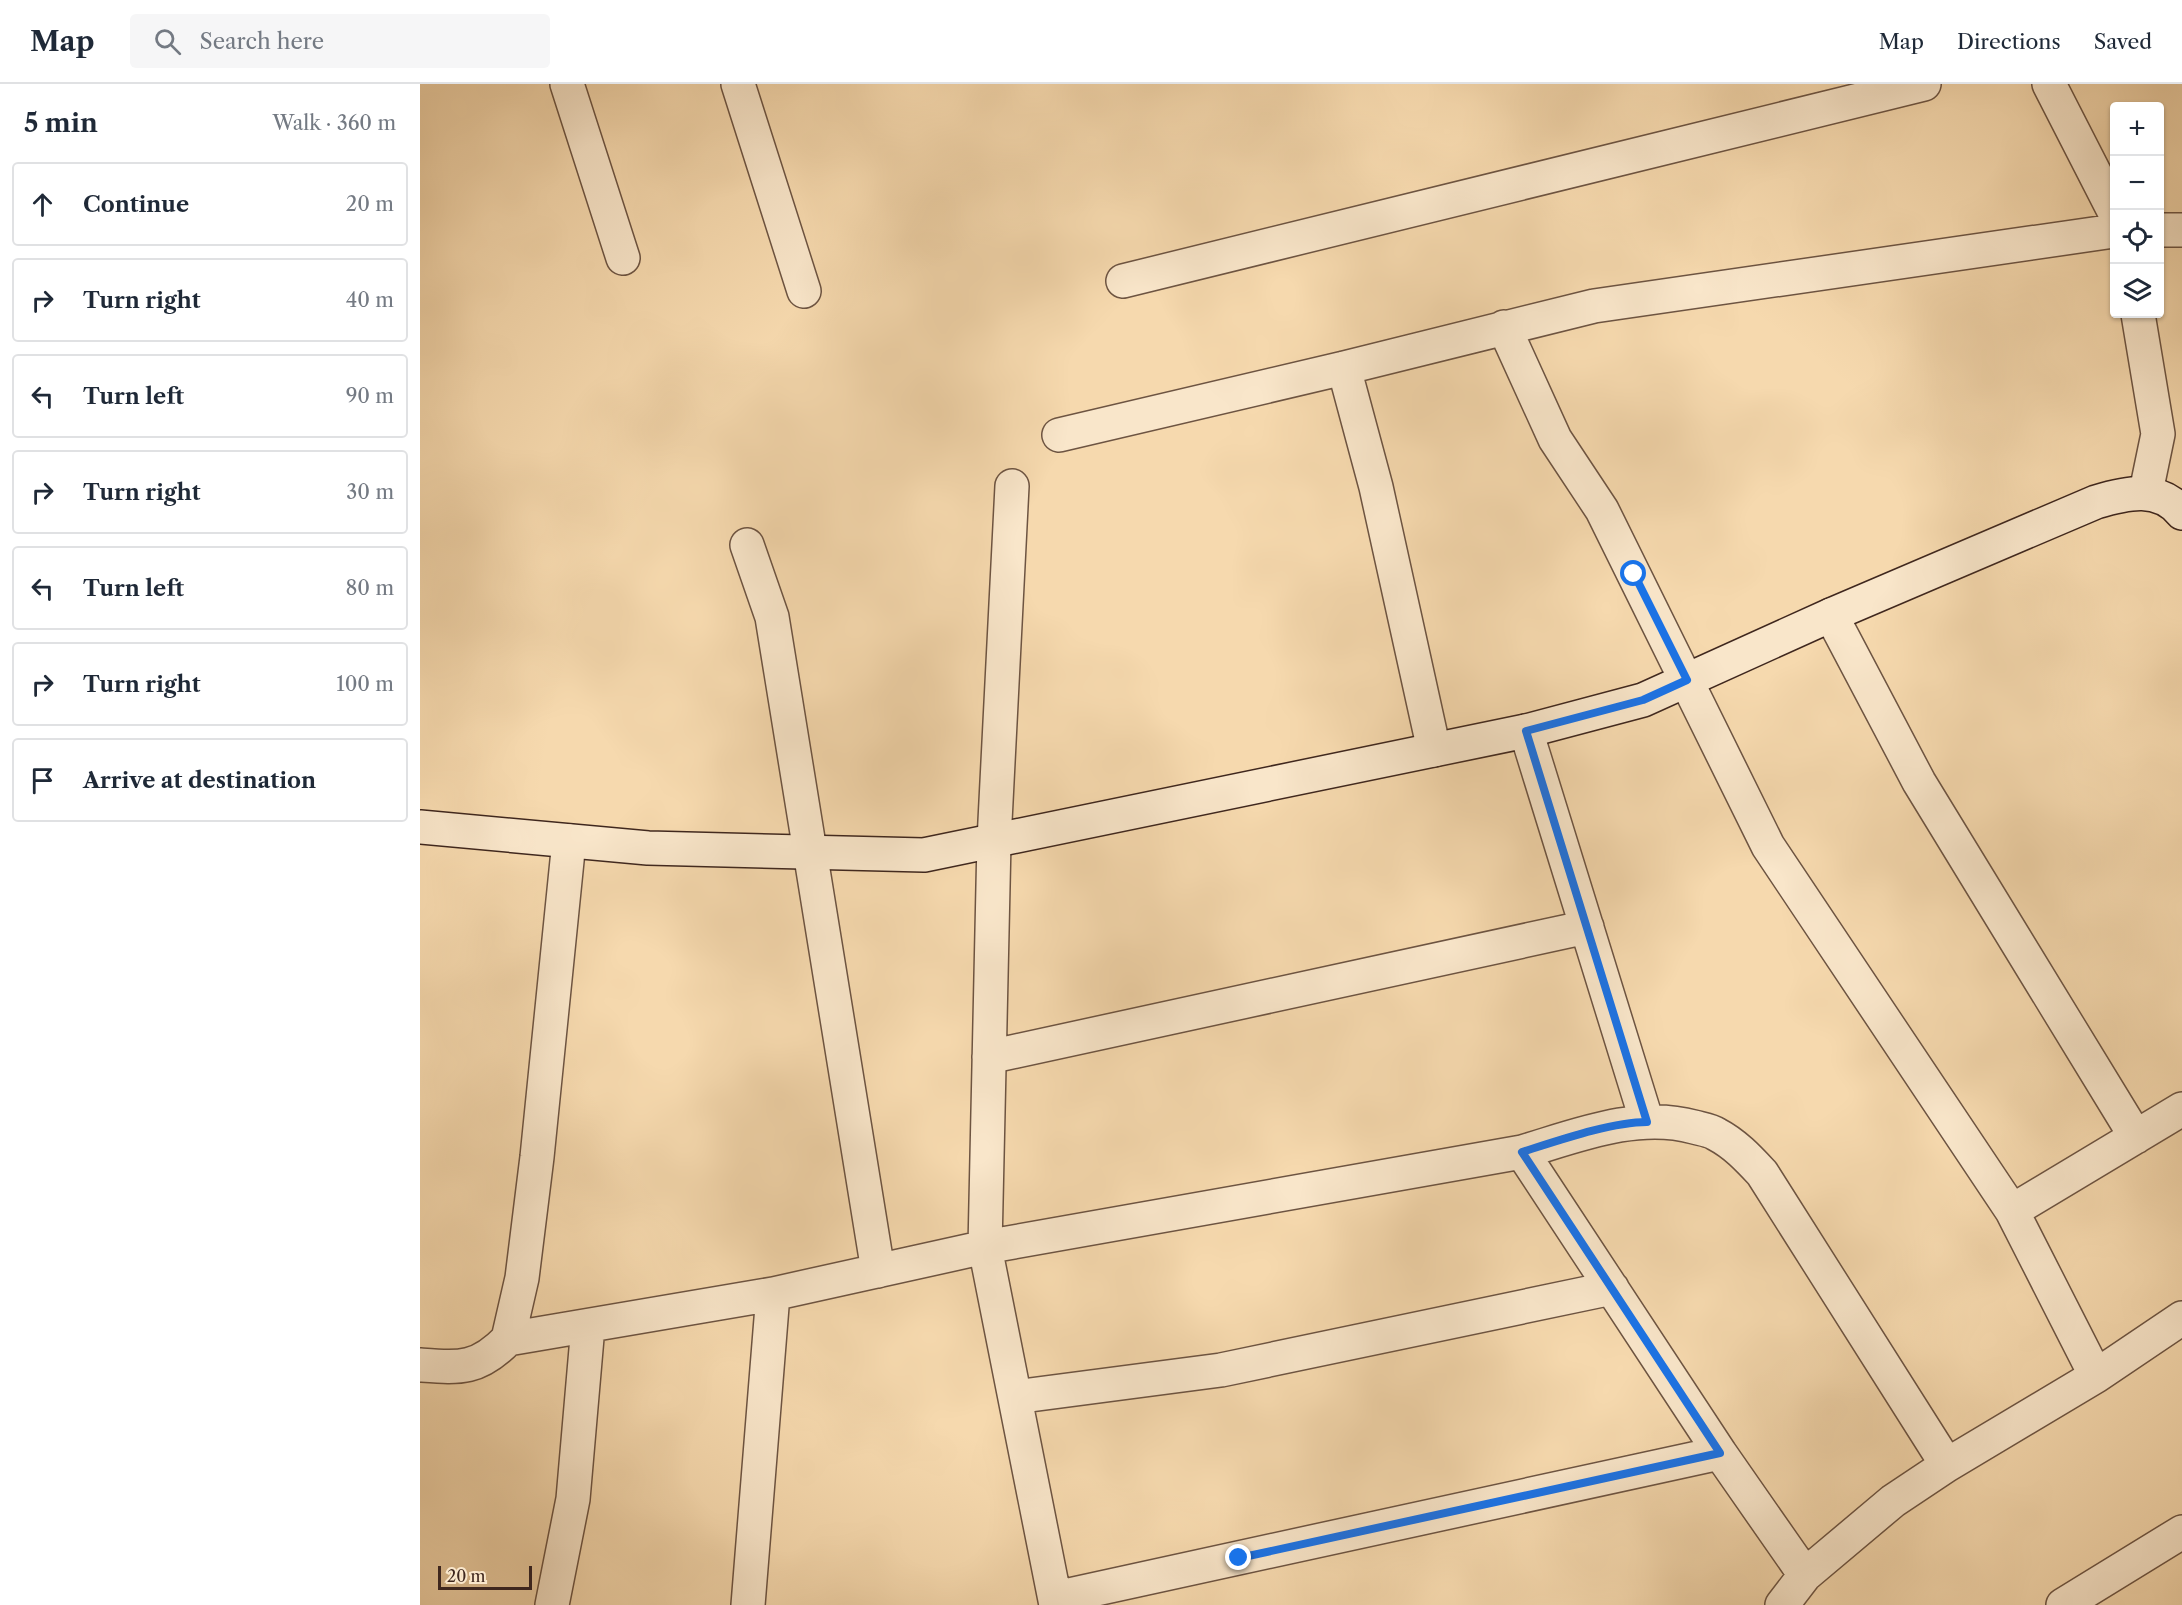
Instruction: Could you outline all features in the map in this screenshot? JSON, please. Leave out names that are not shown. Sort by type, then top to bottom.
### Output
[{"type":"street","points":[[567,84],[623,258]]},
{"type":"street","points":[[738,84],[804,291]]},
{"type":"street","points":[[1123,281],[1924,84]]},
{"type":"street","points":[[2049,84],[2114,210]]},
{"type":"street","points":[[2164,230],[2182,230]]},
{"type":"street","points":[[1059,435],[1594,306],[2110,232]]},
{"type":"street","points":[[2139,318],[2170,433],[2146,492]]},
{"type":"street","points":[[1504,327],[1555,439],[1602,510],[1768,846],[2012,1211],[2096,1376]]},
{"type":"street","points":[[1344,368],[1376,487],[1434,750]]},
{"type":"street","points":[[1012,486],[994,841],[989,1057],[976,1248],[1015,1397],[1056,1602],[1720,1453]]},
{"type":"street","points":[[420,827],[648,848],[924,855],[1526,731],[1643,700],[1831,615],[2096,502],[2121,494],[2146,492],[2167,498],[2182,513]]},
{"type":"street","points":[[747,545],[772,617],[810,852],[887,1268]]},
{"type":"street","points":[[1831,615],[1919,783],[2136,1137]]},
{"type":"street","points":[[1526,731],[1647,1122]]},
{"type":"street","points":[[420,1365],[458,1368],[474,1364],[494,1353],[508,1339],[522,1278],[537,1157],[569,841]]},
{"type":"street","points":[[989,1057],[1587,927]]},
{"type":"street","points":[[2012,1211],[2182,1109]]},
{"type":"street","points":[[508,1339],[772,1294],[976,1248],[1522,1152],[1583,1134],[1637,1122],[1678,1122],[1714,1132],[1741,1150],[1762,1173],[1947,1465]]},
{"type":"street","points":[[1522,1152],[1720,1453],[1805,1575]]},
{"type":"street","points":[[1015,1397],[1221,1370],[1612,1288]]},
{"type":"street","points":[[748,1605],[772,1294]]},
{"type":"street","points":[[1782,1605],[1805,1575],[1893,1501],[1947,1465],[2096,1376],[2182,1318]]},
{"type":"street","points":[[552,1605],[573,1498],[588,1326]]},
{"type":"street","points":[[2063,1605],[2182,1532]]},
{"type":"route","points":[[1239,1558],[1720,1453],[1522,1152],[1583,1134],[1637,1122],[1647,1122],[1526,731],[1643,700],[1687,680],[1634,574]]}]
